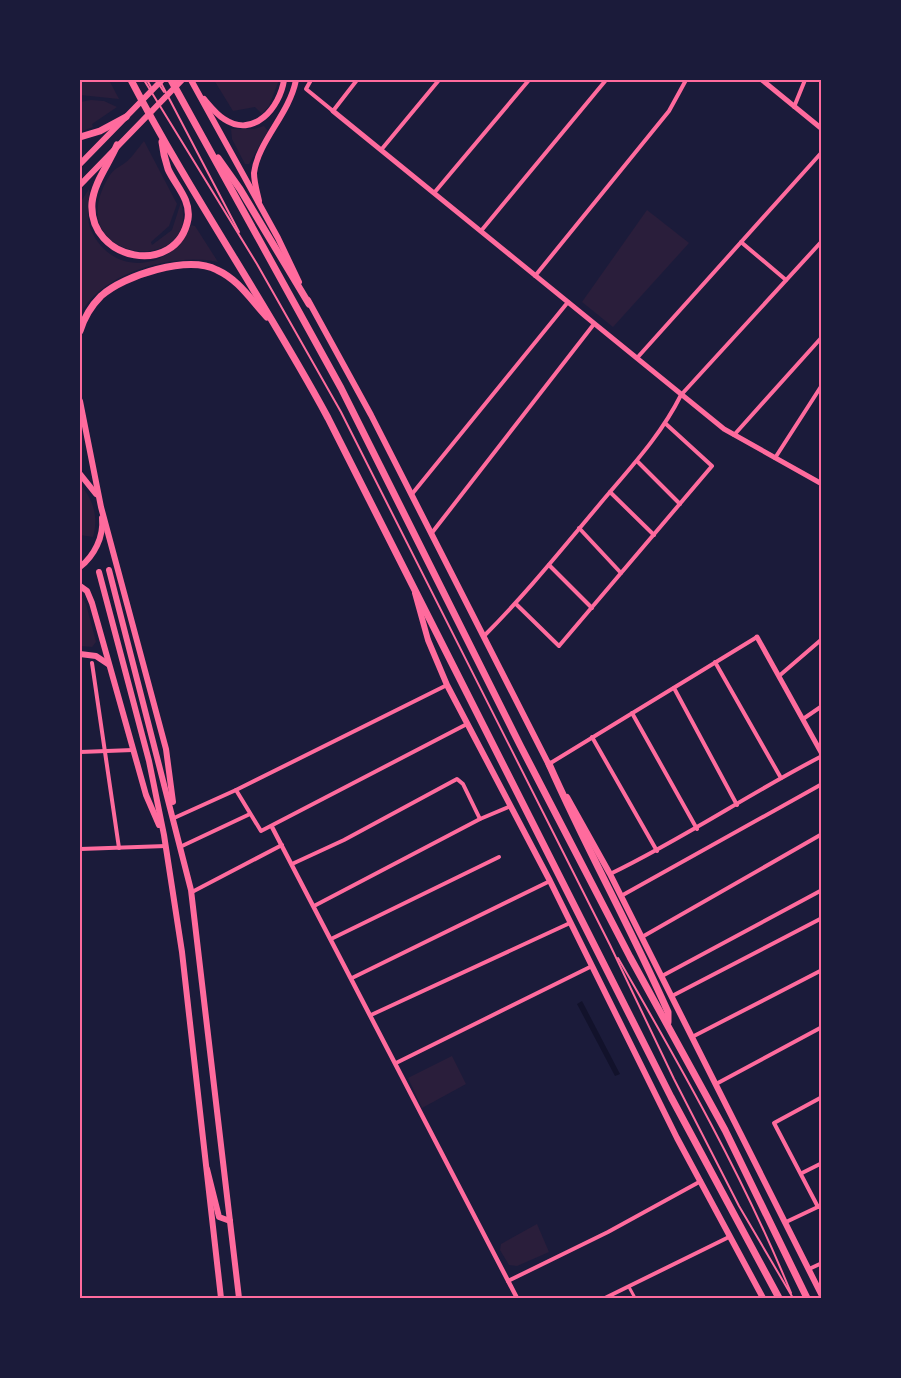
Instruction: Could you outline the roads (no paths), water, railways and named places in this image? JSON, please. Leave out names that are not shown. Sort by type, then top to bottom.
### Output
[{"type":"highway","points":[[131,80],[161,137],[277,327],[328,418],[705,1163],[779,1299]]},
{"type":"highway","points":[[171,80],[341,387],[520,746],[725,1131],[807,1299]]},
{"type":"highway","points":[[80,137],[100,131],[126,117]]},
{"type":"highway","points":[[117,145],[95,192],[94,222],[104,239],[119,252],[150,257],[162,253],[175,243],[188,218],[186,199],[168,170],[161,137]]},
{"type":"highway","points":[[203,137],[240,189],[309,303]]},
{"type":"highway","points":[[80,331],[91,308],[115,286],[146,274],[193,264],[208,266],[226,274],[277,327]]},
{"type":"highway","points":[[549,764],[574,823],[637,943],[668,1012],[668,1025]]},
{"type":"main road","points":[[80,164],[159,80]]},
{"type":"main road","points":[[80,185],[126,135],[182,80]]},
{"type":"main road","points":[[190,80],[261,207],[309,303],[371,415],[482,637],[610,874],[822,1296]]},
{"type":"main road","points":[[195,89],[224,119],[234,124],[247,124],[260,121],[268,116],[279,97],[284,80]]},
{"type":"main road","points":[[261,207],[255,181],[257,163],[284,114],[296,80]]},
{"type":"main road","points":[[762,80],[822,129]]},
{"type":"main road","points":[[333,111],[733,435],[822,484]]},
{"type":"main road","points":[[80,401],[101,507],[166,749],[174,818]]},
{"type":"main road","points":[[80,474],[95,491],[101,507],[103,523],[100,539],[93,554],[80,567]]},
{"type":"main road","points":[[109,570],[182,846],[191,892],[239,1299]]},
{"type":"main road","points":[[99,572],[149,761],[166,846],[182,952],[221,1299]]},
{"type":"main road","points":[[80,586],[91,597],[146,795],[164,835]]},
{"type":"main road","points":[[414,590],[428,640],[447,685],[571,922],[652,1089],[764,1299]]},
{"type":"main road","points":[[757,637],[822,755]]},
{"type":"main road","points":[[80,654],[96,656],[108,664]]},
{"type":"main road","points":[[204,1162],[212,1180],[219,1217],[230,1221]]},
{"type":"street","points":[[311,80],[306,89],[333,111],[357,80]]},
{"type":"street","points":[[381,150],[439,80]]},
{"type":"street","points":[[434,193],[528,80]]},
{"type":"street","points":[[480,231],[606,80]]},
{"type":"street","points":[[535,276],[669,111],[686,80]]},
{"type":"street","points":[[794,107],[805,80]]},
{"type":"street","points":[[637,359],[822,152]]},
{"type":"street","points":[[482,637],[516,604],[637,460],[666,424],[681,394],[822,241]]},
{"type":"street","points":[[741,242],[786,280]]},
{"type":"street","points":[[411,494],[568,302]]},
{"type":"street","points":[[431,534],[594,324]]},
{"type":"street","points":[[733,435],[822,337]]},
{"type":"street","points":[[774,458],[822,385]]},
{"type":"street","points":[[516,604],[560,646],[712,466],[666,424]]},
{"type":"street","points":[[637,460],[680,504]]},
{"type":"street","points":[[609,492],[654,535]]},
{"type":"street","points":[[579,528],[621,573]]},
{"type":"street","points":[[549,565],[592,608]]},
{"type":"street","points":[[549,764],[757,637]]},
{"type":"street","points":[[778,676],[822,639]]},
{"type":"street","points":[[715,662],[781,778]]},
{"type":"street","points":[[92,663],[119,848]]},
{"type":"street","points":[[174,818],[236,790],[447,685]]},
{"type":"street","points":[[674,688],[737,805]]},
{"type":"street","points":[[802,719],[822,706]]},
{"type":"street","points":[[632,713],[697,829]]},
{"type":"street","points":[[236,790],[261,831],[467,723]]},
{"type":"street","points":[[592,738],[657,851]]},
{"type":"street","points":[[80,752],[133,750]]},
{"type":"street","points":[[610,874],[697,829],[822,755]]},
{"type":"street","points":[[292,864],[344,840],[457,779],[463,784],[480,819]]},
{"type":"street","points":[[621,896],[822,784]]},
{"type":"street","points":[[314,906],[480,819],[511,806]]},
{"type":"street","points":[[182,846],[250,814]]},
{"type":"street","points":[[272,827],[517,1299]]},
{"type":"street","points":[[642,937],[822,834]]},
{"type":"street","points":[[191,892],[282,845]]},
{"type":"street","points":[[80,849],[166,846]]},
{"type":"street","points":[[331,939],[499,857]]},
{"type":"street","points":[[352,978],[550,881]]},
{"type":"street","points":[[661,977],[822,890]]},
{"type":"street","points":[[672,996],[822,918]]},
{"type":"street","points":[[371,1015],[571,922]]},
{"type":"street","points":[[396,1063],[592,965]]},
{"type":"street","points":[[692,1037],[822,970]]},
{"type":"street","points":[[716,1084],[822,1027]]},
{"type":"street","points":[[786,1222],[820,1206],[774,1123],[822,1097]]},
{"type":"street","points":[[802,1173],[822,1163]]},
{"type":"street","points":[[508,1281],[608,1232],[701,1181]]},
{"type":"street","points":[[605,1299],[729,1237]]},
{"type":"street","points":[[809,1269],[822,1263]]},
{"type":"street","points":[[629,1287],[635,1299]]},
{"type":"lane","points":[[146,80],[165,116],[247,248],[341,412],[739,1206],[793,1299]]},
{"type":"lane","points":[[159,80],[247,248]]},
{"type":"lane","points":[[610,945],[696,1094],[753,1206],[793,1299]]}]
